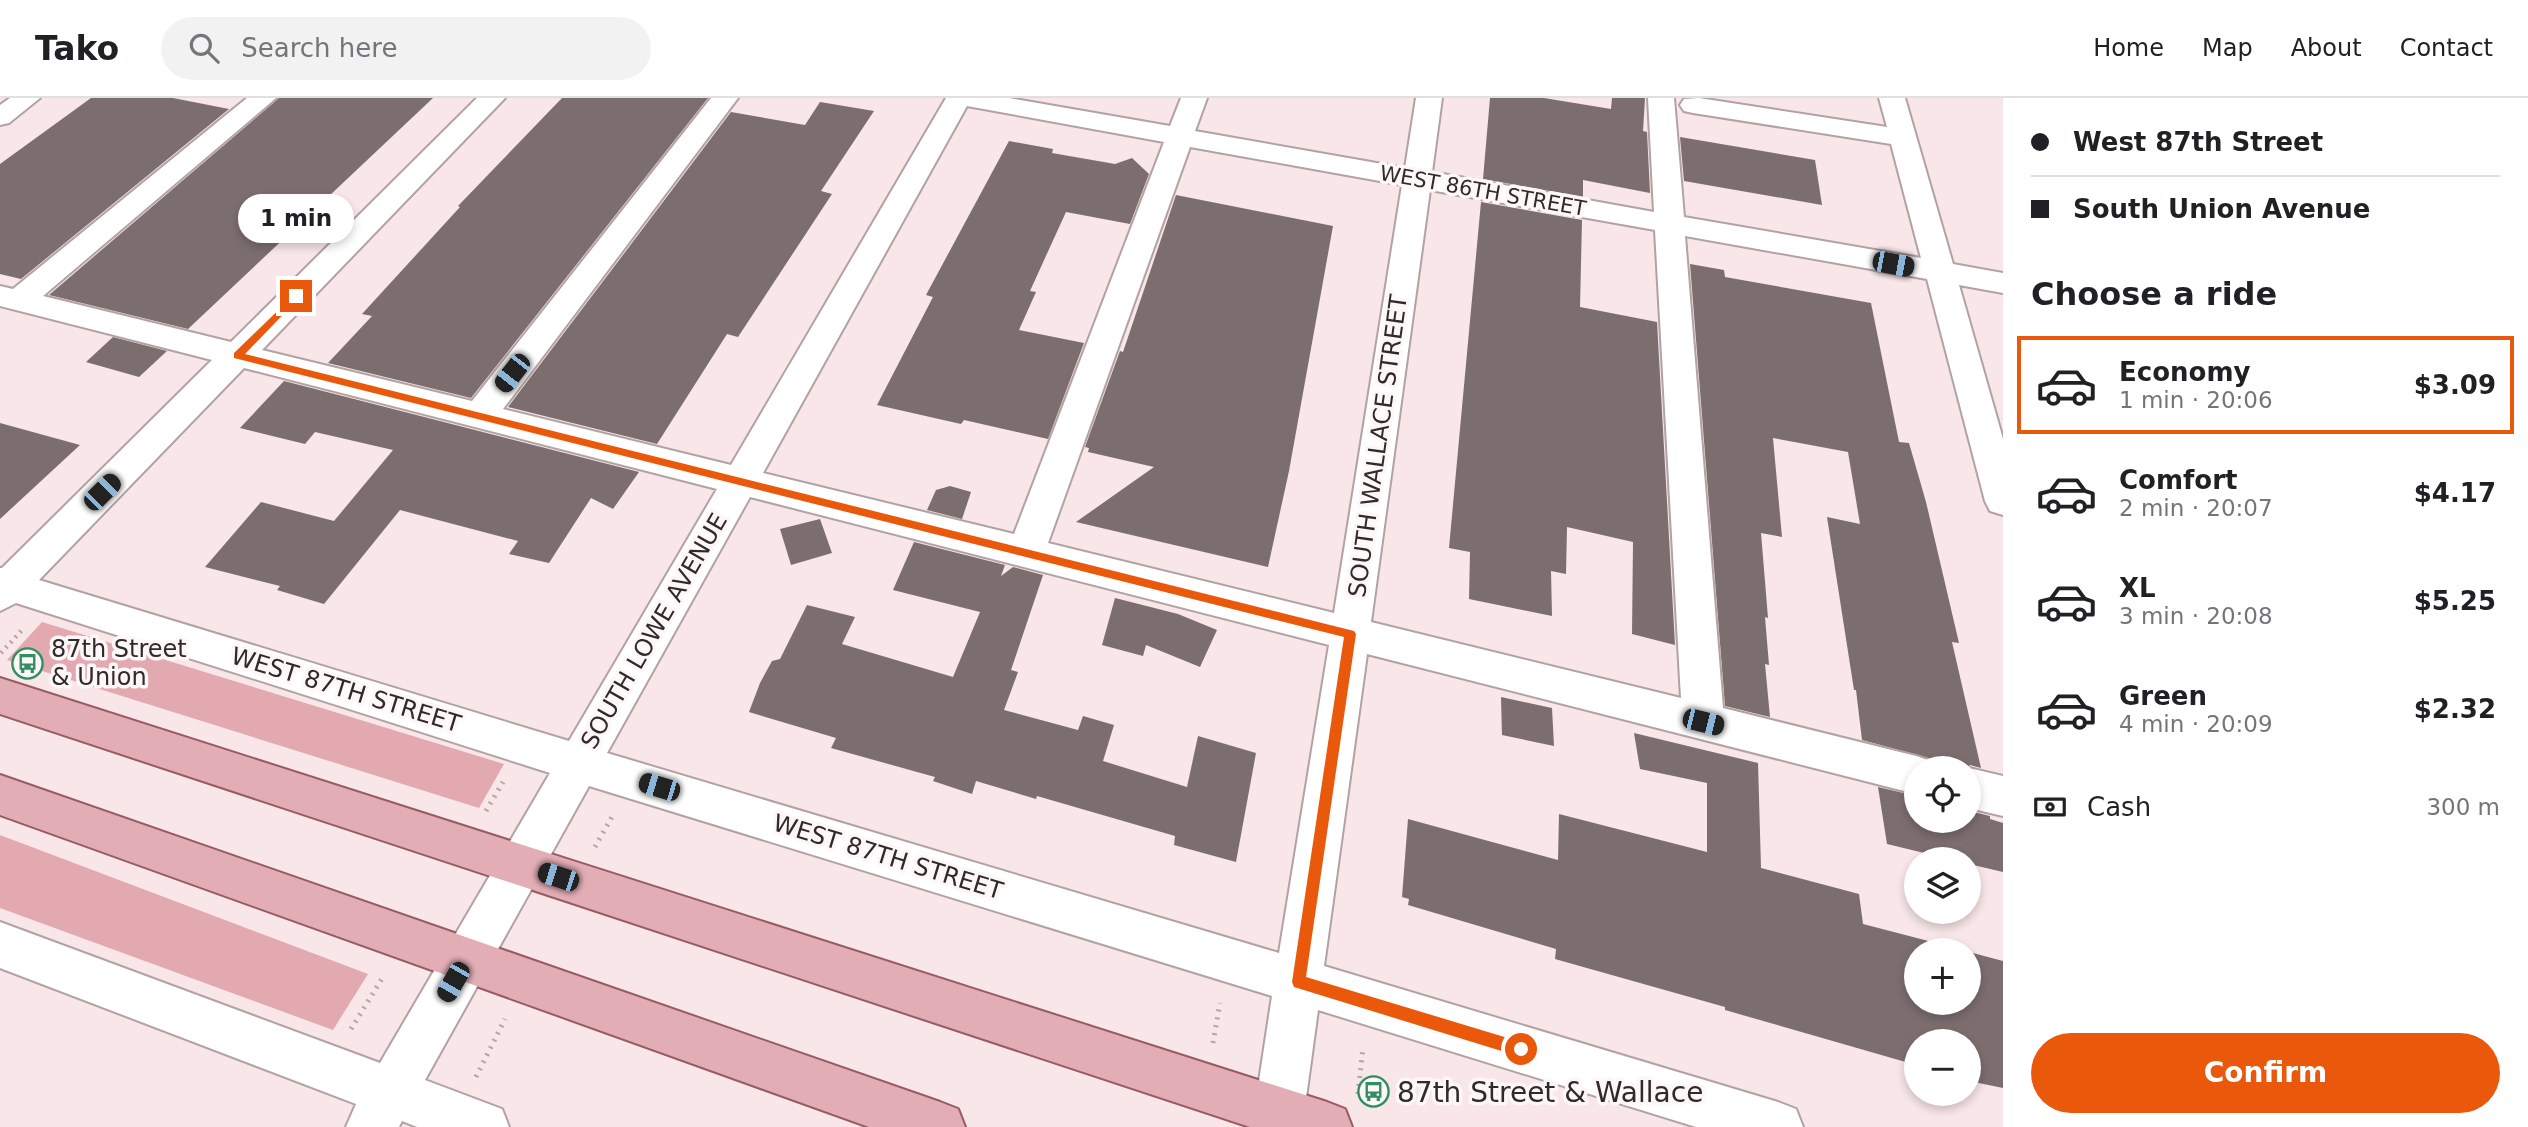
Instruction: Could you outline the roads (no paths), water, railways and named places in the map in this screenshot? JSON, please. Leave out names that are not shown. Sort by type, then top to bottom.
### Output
[{"type":"main road","points":[[0,696],[520,865],[1278,1119],[1343,1113]]},
{"type":"main road","points":[[0,795],[940,1127]]},
{"type":"street","points":[[0,117],[27,98]]},
{"type":"street","points":[[9,299],[263,98]]},
{"type":"street","points":[[3,588],[492,98]]},
{"type":"street","points":[[479,416],[725,98]]},
{"type":"street","name":"WEST 86TH STREET","points":[[962,98],[2003,284]]},
{"type":"street","name":"SOUTH LOWE AVENUE","points":[[380,1110],[962,98]]},
{"type":"street","points":[[1026,552],[1194,98]]},
{"type":"street","name":"SOUTH WALLACE STREET","points":[[1278,1119],[1429,98]]},
{"type":"street","points":[[1661,98],[1703,722]]},
{"type":"street","points":[[1892,98],[2003,500]]},
{"type":"street","points":[[1693,105],[1903,138]]},
{"type":"street","points":[[9,299],[1904,772]]},
{"type":"street","name":"WEST 87TH STREET","points":[[3,588],[1778,1127]]},
{"type":"street","points":[[1981,791],[2003,796]]},
{"type":"street","points":[[0,945],[380,1110],[478,1107]]},
{"type":"place","name":"87th Street & Union","points":[[28,663]]},
{"type":"place","name":"87th Street & Wallace","points":[[1374,1092]]}]
